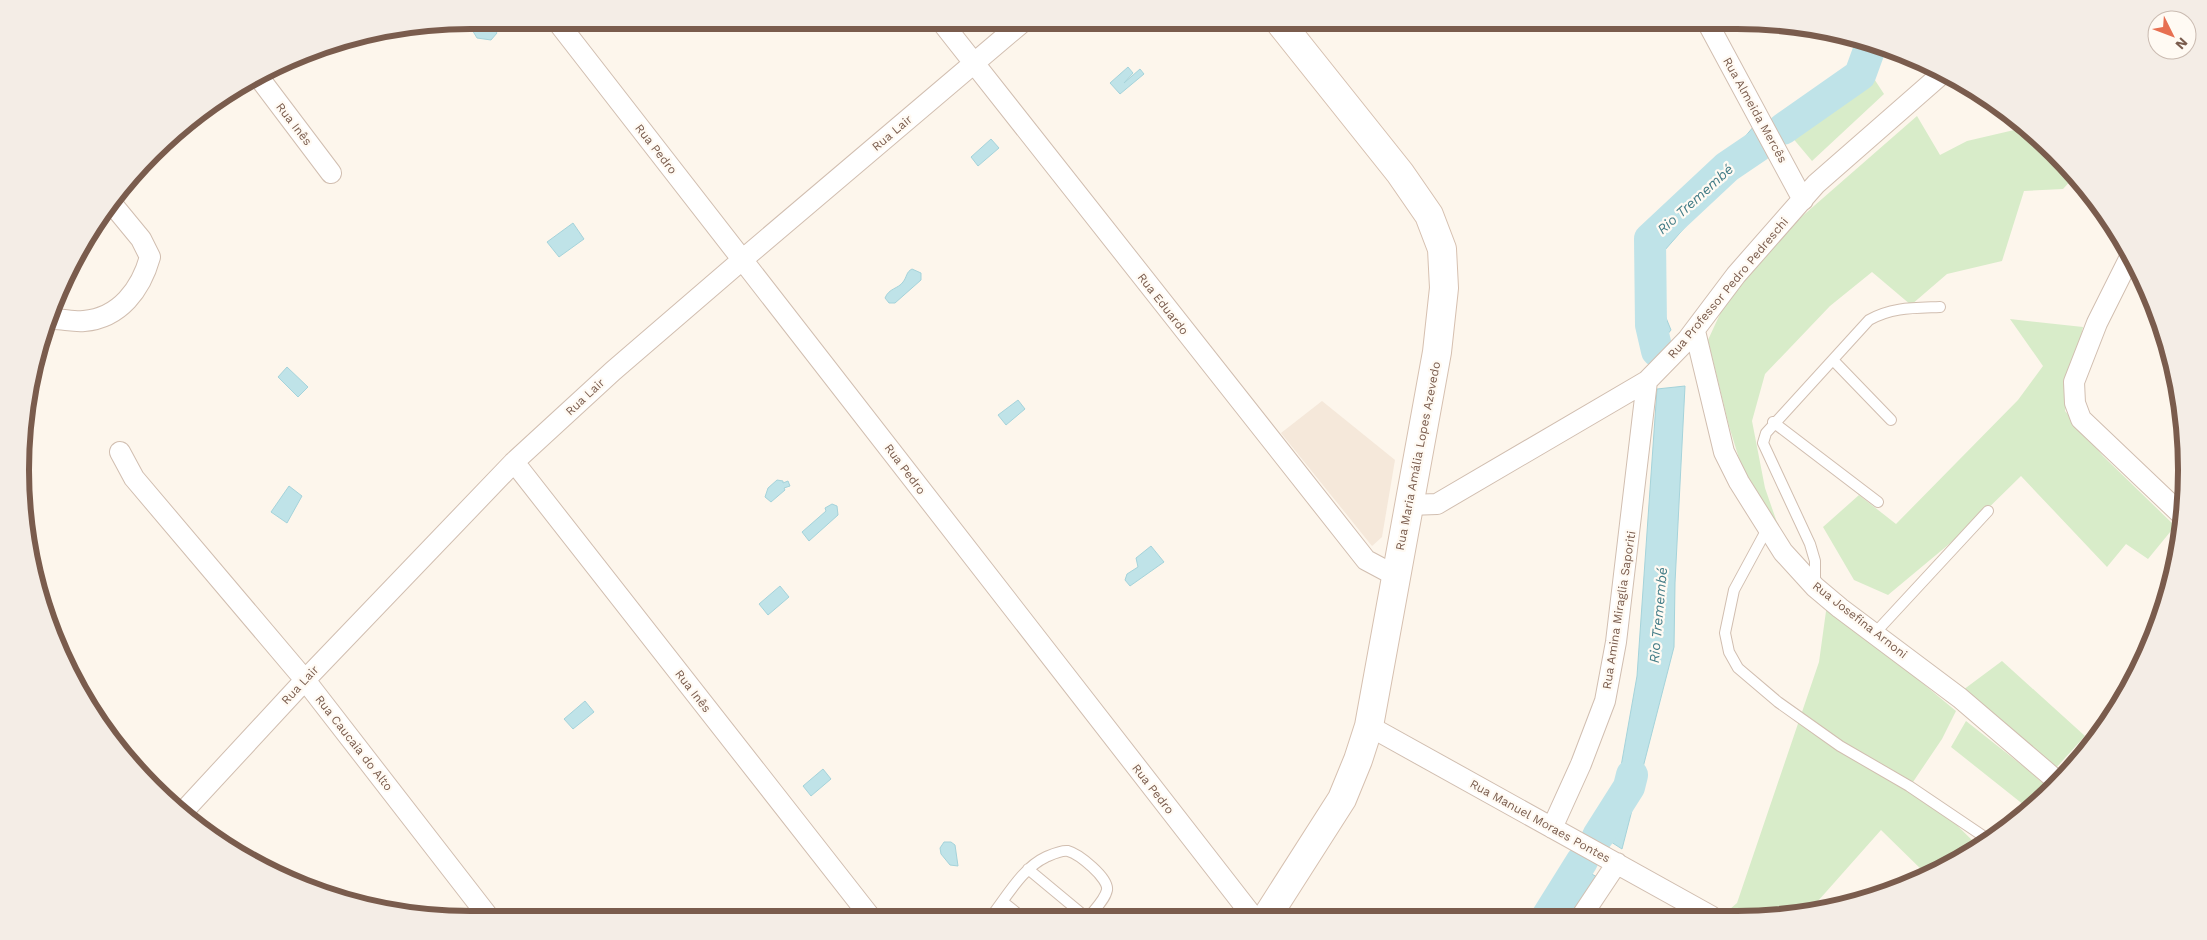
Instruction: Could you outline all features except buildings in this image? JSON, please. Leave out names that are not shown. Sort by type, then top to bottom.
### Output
[{"type":"main road","name":"Rua Maria Amália Lopes Azevedo","points":[[1270,911],[1342,799],[1358,760],[1368,726],[1437,352],[1444,288],[1442,249],[1429,215],[1400,173],[1285,29]]},
{"type":"street","name":"Rua Pedro","points":[[563,29],[1249,911]]},
{"type":"street","name":"Rua Eduardo","points":[[947,29],[1366,560],[1396,576]]},
{"type":"street","name":"Rua Lair","points":[[186,808],[305,680],[514,462],[613,371],[1014,29]]},
{"type":"street","name":"Rua Almeida Mercês","points":[[1711,29],[1803,200]]},
{"type":"street","name":"Rua Professor Pedro Pedreschi","points":[[1409,506],[1437,504],[1648,381],[1694,331],[1736,275],[1816,184],[1938,77]]},
{"type":"street","name":"Rua Inês","points":[[262,81],[331,173]]},
{"type":"street","points":[[56,318],[84,321],[106,316],[132,296],[140,284],[150,257],[141,239],[115,208]]},
{"type":"street","points":[[2127,263],[2082,357],[2074,382],[2075,403],[2081,420],[2176,509]]},
{"type":"street","name":"Rua Josefina Arnoni","points":[[1694,331],[1724,452],[1767,529],[1783,552],[1815,587],[1960,698],[2053,778]]},
{"type":"street","name":"Rua Amina Miraglia Saporiti","points":[[1552,828],[1581,764],[1605,701],[1616,642],[1648,381]]},
{"type":"street","name":"Rua Caucaia do Alto","points":[[120,452],[134,478],[305,680],[484,911]]},
{"type":"street","name":"Rua Inês","points":[[514,462],[866,911]]},
{"type":"street","name":"Rua Manuel Moraes Pontes","points":[[1368,726],[1702,911]]},
{"type":"street","points":[[1585,911],[1617,863]]},
{"type":"lane","points":[[1815,587],[1815,561],[1810,544],[1763,444],[1766,433],[1773,422],[1869,320],[1883,312],[1898,308],[1940,307]]},
{"type":"lane","points":[[1832,360],[1891,420]]},
{"type":"lane","points":[[1773,422],[1878,502]]},
{"type":"lane","points":[[1875,633],[1988,511]]},
{"type":"lane","points":[[1767,529],[1734,590],[1725,633],[1729,652],[1738,668],[1778,702],[1840,746],[1909,786],[1983,836]]},
{"type":"lane","points":[[996,911],[1028,869],[1045,858],[1061,851],[1068,851],[1083,860],[1104,878],[1107,884],[1107,891],[1092,911]]},
{"type":"lane","points":[[1028,869],[1079,911]]},
{"type":"lane","points":[[1003,902],[1014,911]]},
{"type":"shaded area","points":[[1322,401],[1395,460],[1382,537],[1372,546],[1281,433]]},
{"type":"green space","points":[[1869,71],[1884,94],[1812,161],[1791,136]]},
{"type":"green space","points":[[1917,116],[1940,155],[1967,141],[2017,129],[2071,181],[2063,189],[2024,191],[2002,261],[1947,274],[1911,305],[1872,272],[1830,306],[1765,374],[1752,421],[1765,488],[1781,534],[1746,481],[1729,426],[1708,340],[1725,303],[1783,233]]},
{"type":"green space","points":[[2010,319],[2083,327],[2065,411],[2103,456],[2174,525],[2148,559],[2126,544],[2107,567],[2021,476],[1966,530],[1888,595],[1854,580],[1823,527],[1859,495],[1896,524],[2018,400],[2043,366]]},
{"type":"green space","points":[[1827,604],[1956,711],[1942,739],[1913,782],[1974,842],[1922,870],[1881,830],[1815,904],[1766,910],[1728,911],[1737,903],[1819,662]]},
{"type":"green space","points":[[2002,661],[2085,736],[2055,769],[1963,690]]},
{"type":"green space","points":[[1966,721],[2045,786],[2024,805],[1951,747]]},
{"type":"water","points":[[472,29],[494,29],[497,33],[491,40],[477,38]]},
{"type":"water","points":[[1128,67],[1133,73],[1124,83],[1140,69],[1144,74],[1120,94],[1110,83]]},
{"type":"water","points":[[1754,126],[1760,142],[1657,259],[1660,303],[1671,330],[1654,351],[1648,329],[1647,254]]},
{"type":"water","points":[[991,139],[999,148],[978,166],[971,157]]},
{"type":"water","points":[[573,223],[584,239],[559,257],[547,242]]},
{"type":"water","points":[[912,269],[921,273],[921,280],[895,303],[889,303],[885,298],[887,295],[901,284]]},
{"type":"water","points":[[287,367],[308,387],[298,397],[278,377]]},
{"type":"water","points":[[1685,386],[1675,583],[1674,647],[1622,849],[1608,840],[1637,676],[1657,389]]},
{"type":"water","points":[[1018,400],[1025,409],[1006,425],[998,415]]},
{"type":"water","points":[[777,480],[783,481],[783,483],[788,481],[790,486],[784,488],[785,490],[771,502],[765,497],[768,488]]},
{"type":"water","points":[[289,486],[302,496],[287,523],[271,512]]},
{"type":"water","points":[[832,504],[837,506],[838,515],[809,541],[802,532],[826,511],[825,508]]},
{"type":"water","points":[[1151,546],[1164,562],[1130,586],[1125,580],[1127,574],[1138,567],[1136,558]]},
{"type":"water","points":[[780,586],[789,597],[768,615],[759,604]]},
{"type":"water","points":[[585,701],[594,712],[573,729],[564,719]]},
{"type":"water","points":[[823,769],[831,779],[811,796],[803,786]]},
{"type":"water","points":[[944,842],[951,842],[955,845],[958,866],[950,865],[941,854],[940,848]]},
{"type":"water","points":[[1586,871],[1601,879],[1579,911],[1558,911]]},
{"type":"waterway","name":"Rio Tremembé","points":[[1783,129],[1860,75],[1869,49]]},
{"type":"waterway","name":"Rio Tremembé","points":[[1657,351],[1651,325],[1650,239],[1727,167],[1758,146]]},
{"type":"waterway","name":"Rio Tremembé","points":[[1598,836],[1629,787],[1632,775]]},
{"type":"waterway","name":"Rio Tremembé","points":[[1551,911],[1582,861]]}]
